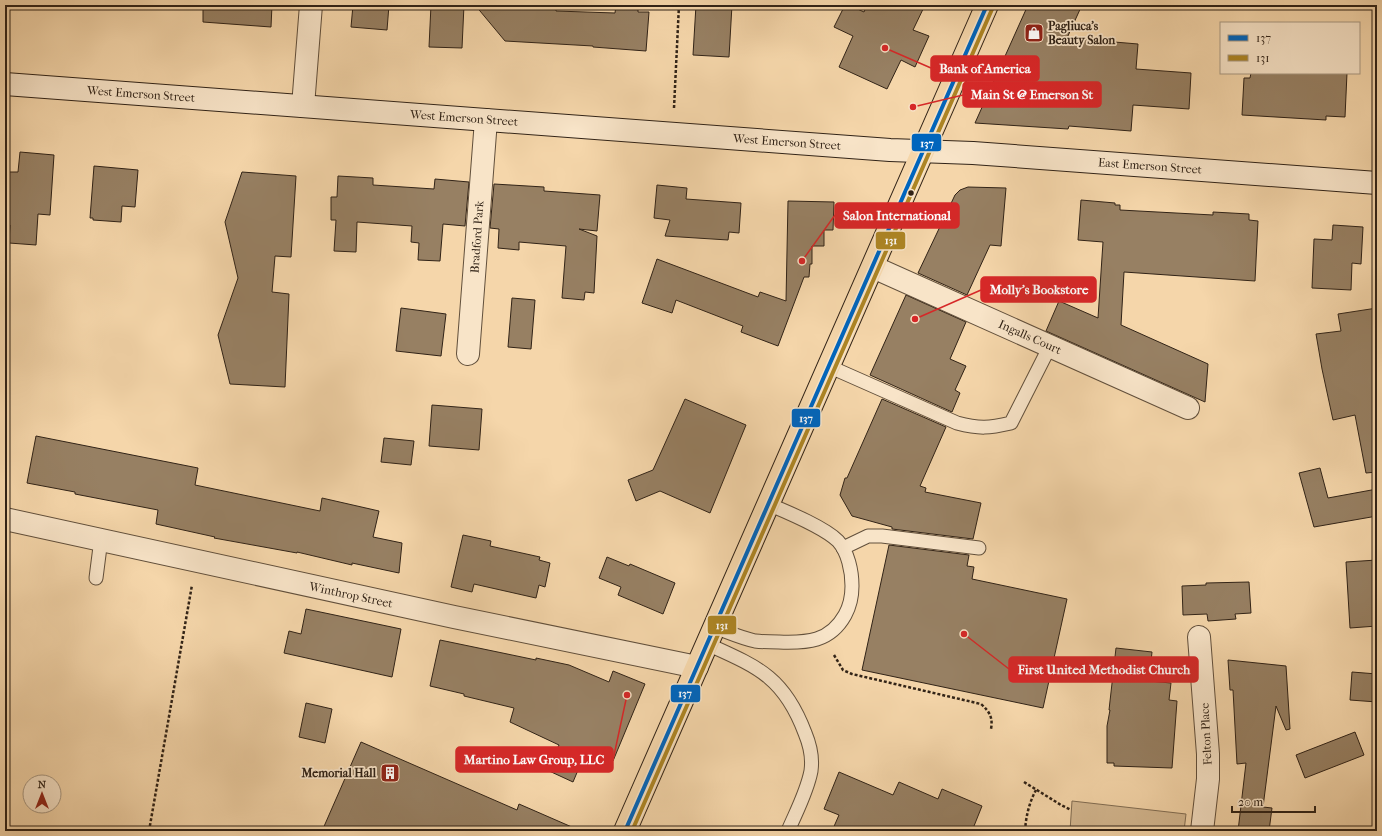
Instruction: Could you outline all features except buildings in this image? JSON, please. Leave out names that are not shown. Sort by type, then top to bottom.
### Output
[{"type":"main road","points":[[625,831],[987,5]]},
{"type":"street","points":[[303,106],[311,5]]},
{"type":"street","name":"West Emerson Street","points":[[5,84],[923,152]]},
{"type":"street","name":"Bradford Park","points":[[468,354],[486,120]]},
{"type":"street","name":"East Emerson Street","points":[[923,152],[973,153],[1377,184]]},
{"type":"street","name":"Ingalls Court","points":[[873,267],[1188,408]]},
{"type":"street","name":"Winthrop Street","points":[[5,519],[446,615],[697,667]]},
{"type":"street","name":"Felton Place","points":[[1199,637],[1208,754],[1208,779],[1202,831]]},
{"type":"lane","points":[[828,366],[958,423],[969,427],[988,428],[1011,423],[1050,346]]},
{"type":"lane","points":[[711,636],[734,635],[756,641],[796,643],[812,640],[826,636],[834,631],[841,623],[848,609],[852,594],[852,572],[843,548],[831,535],[804,520],[768,504]]},
{"type":"lane","points":[[843,548],[868,536],[882,536],[979,548]]},
{"type":"lane","points":[[96,578],[101,539]]},
{"type":"lane","points":[[711,636],[764,674],[782,690],[796,710],[801,721],[812,757],[811,770],[807,787],[788,831]]},
{"type":"path","points":[[673,134],[679,5]]},
{"type":"path","points":[[149,831],[197,561]]},
{"type":"path","points":[[826,636],[838,664],[843,670],[852,674],[981,704],[990,713],[992,729]]},
{"type":"path","points":[[1024,782],[1061,805],[1072,810]]},
{"type":"path","points":[[1025,831],[1026,816],[1036,790]]},
{"type":"shaded area","points":[[1072,801],[1186,814],[1184,831],[1070,831]]},
{"type":"transit line","name":"137","points":[[625,831],[987,5]]},
{"type":"transit line","name":"131","points":[[632,831],[993,7]]},
{"type":"place","name":"Pagliuca's Beauty Salon","points":[[1034,33]]},
{"type":"place","name":"Bank of America","points":[[885,48]]},
{"type":"place","name":"Main St @ Emerson St","points":[[913,107]]},
{"type":"place","name":"Salon International","points":[[802,261]]},
{"type":"place","name":"Molly's Bookstore","points":[[915,319]]},
{"type":"place","name":"First United Methodist Church","points":[[964,634]]},
{"type":"place","name":"Martino Law Group, LLC","points":[[627,695]]},
{"type":"place","name":"Memorial Hall","points":[[390,773]]}]
